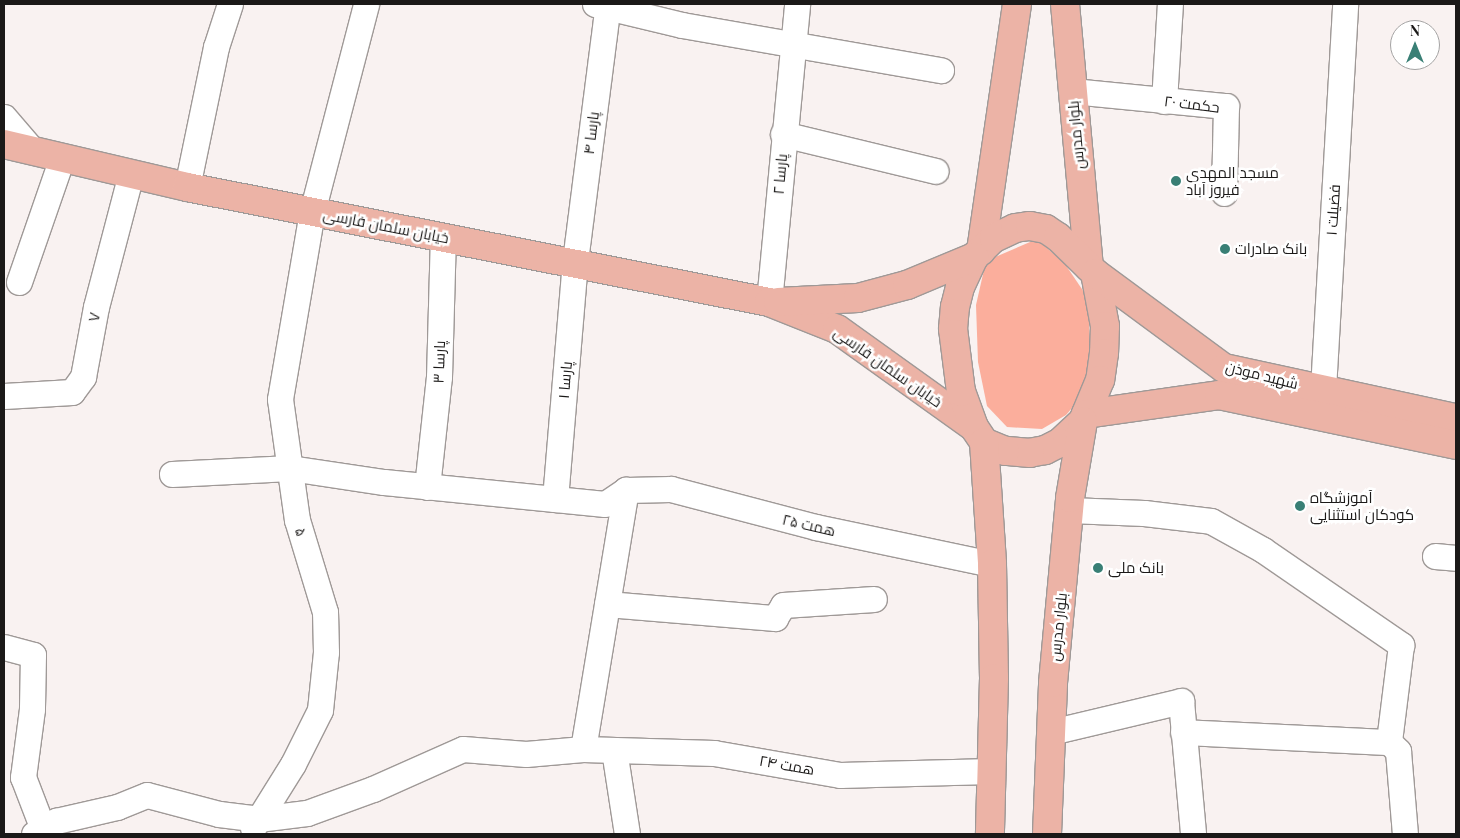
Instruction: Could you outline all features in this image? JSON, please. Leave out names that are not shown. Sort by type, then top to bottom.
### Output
[{"type":"main road","name":"بلوار مدرس","points":[[1048,834],[1051,732],[1069,510],[1085,418],[1100,380],[1105,326],[1092,270],[1072,91],[1065,4]]},
{"type":"main road","points":[[990,834],[992,771],[992,564],[979,434],[961,392],[953,329],[960,287],[977,254],[1016,6]]},
{"type":"main road","name":"خیابان سلمان فارسی","points":[[4,144],[187,187],[575,261],[769,302],[837,329],[979,434],[1006,451],[1030,453],[1045,450],[1059,444],[1085,418]]},
{"type":"main road","name":"شهید موذن","points":[[977,254],[994,238],[1015,228],[1030,226],[1046,229],[1058,237],[1092,270],[1224,368],[1456,418]]},
{"type":"main road","name":"خیابان سلمان فارسی","points":[[769,302],[858,298],[907,285],[977,254]]},
{"type":"main road","name":"شهید موذن","points":[[1085,418],[1219,395],[1456,445]]},
{"type":"street","points":[[187,187],[216,47],[230,4]]},
{"type":"street","name":"۵","points":[[254,826],[293,764],[320,710],[326,652],[325,612],[297,520],[280,399],[312,212],[366,4]]},
{"type":"street","name":"پارسا ۲","points":[[769,302],[783,134],[797,4]]},
{"type":"street","points":[[1164,101],[1170,4]]},
{"type":"street","name":"فضیلت ۱","points":[[1316,415],[1322,389],[1345,4]]},
{"type":"street","points":[[603,5],[682,25],[792,46],[941,70]]},
{"type":"street","name":"پارسا ۴","points":[[575,261],[603,5]]},
{"type":"street","name":"حکمت ۲۰","points":[[1072,91],[1226,106],[1224,193]]},
{"type":"street","points":[[4,117],[33,151]]},
{"type":"street","points":[[783,134],[936,171]]},
{"type":"street","points":[[19,282],[62,158]]},
{"type":"street","name":"۷","points":[[4,396],[72,392],[83,377],[96,308],[131,174]]},
{"type":"street","name":"پارسا ۳","points":[[427,486],[439,377],[443,237]]},
{"type":"street","name":"پارسا ۱","points":[[555,499],[575,261]]},
{"type":"street","points":[[172,474],[290,468],[427,486],[605,504],[626,490]]},
{"type":"street","name":"همت ۲۵","points":[[626,490],[671,489],[808,525],[992,564]]},
{"type":"street","points":[[583,749],[626,490]]},
{"type":"street","points":[[1069,510],[1144,512],[1211,521],[1264,550],[1401,645],[1389,742]]},
{"type":"street","points":[[607,604],[775,618],[783,606],[874,599]]},
{"type":"street","points":[[4,647],[33,655],[32,709],[24,777],[38,832]]},
{"type":"street","points":[[1051,732],[1180,701],[1193,834]]},
{"type":"street","points":[[1183,732],[1389,742],[1398,751],[1405,834]]},
{"type":"street","name":"همت ۲۴","points":[[38,832],[56,821],[117,807],[147,795],[219,814],[254,826],[307,813],[373,789],[463,749],[526,754],[583,749],[714,752],[840,775],[992,771]]},
{"type":"street","points":[[614,750],[627,834]]},
{"type":"shaded area","points":[[1037,239],[1065,264],[1088,298],[1091,368],[1079,400],[1066,415],[1042,429],[1007,427],[987,406],[978,362],[976,305],[986,261]]},
{"type":"place","name":"مسجد المهدی فیروز آباد","points":[[1176,181]]},
{"type":"place","name":"بانک صادرات","points":[[1225,249]]},
{"type":"place","name":"آموزشگاه کودکان استثنایی","points":[[1300,506]]},
{"type":"place","name":"بانک ملی","points":[[1098,568]]}]
